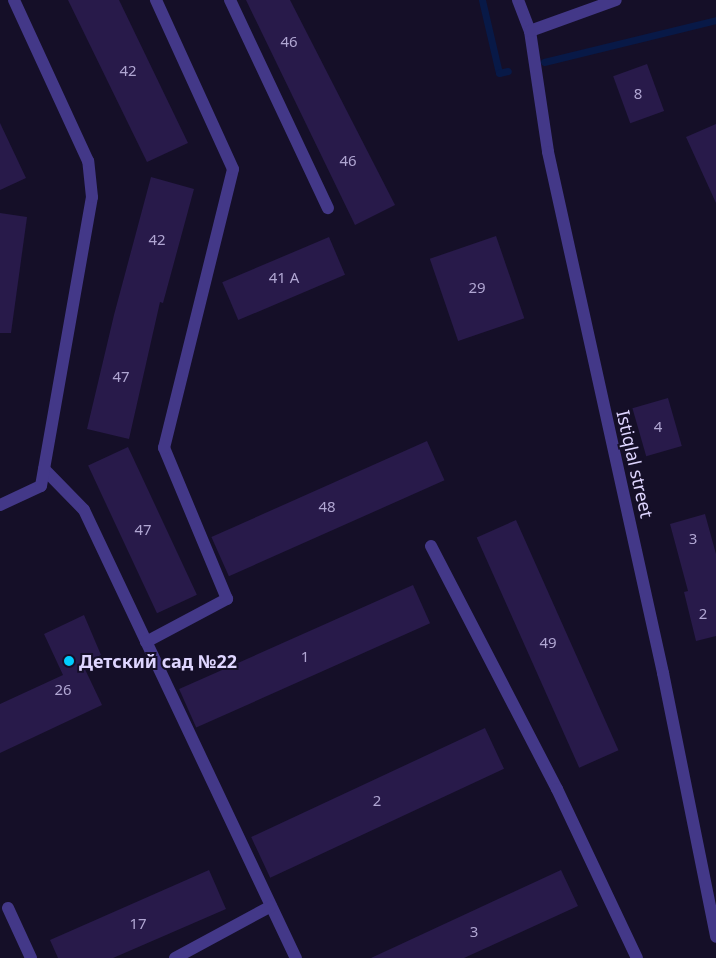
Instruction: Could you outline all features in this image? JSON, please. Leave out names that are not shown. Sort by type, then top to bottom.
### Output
[{"type":"street","points":[[0,505],[41,486],[92,198],[88,161],[14,0]]},
{"type":"street","points":[[146,642],[227,598],[164,448],[233,169],[156,0]]},
{"type":"street","points":[[230,0],[328,208]]},
{"type":"street","name":"Istiqlal street","points":[[518,0],[530,31],[548,152],[663,673],[716,937]]},
{"type":"street","points":[[530,31],[616,0]]},
{"type":"street","points":[[44,469],[84,510],[296,958]]},
{"type":"street","points":[[431,546],[557,789],[637,958]]},
{"type":"street","points":[[175,958],[271,906]]},
{"type":"street","points":[[8,908],[31,958]]},
{"type":"building","points":[[68,0],[119,0],[188,143],[147,162]]},
{"type":"building","points":[[246,0],[290,0],[395,205],[355,225]]},
{"type":"building","points":[[647,64],[664,111],[630,123],[613,76]]},
{"type":"building","points":[[0,123],[26,178],[0,190]]},
{"type":"building","points":[[716,124],[716,203],[686,137]]},
{"type":"building","points":[[151,177],[194,189],[163,303],[160,302],[129,439],[87,429],[114,315]]},
{"type":"building","points":[[0,213],[27,217],[11,333],[0,333]]},
{"type":"building","points":[[496,236],[524,318],[458,341],[430,259]]},
{"type":"building","points":[[329,237],[345,275],[238,320],[222,282]]},
{"type":"building","points":[[668,398],[682,446],[646,456],[632,408]]},
{"type":"building","points":[[427,441],[444,480],[229,576],[211,537]]},
{"type":"building","points":[[128,447],[197,595],[157,613],[88,466]]},
{"type":"building","points":[[705,514],[716,554],[716,636],[696,641],[684,592],[688,591],[670,524]]},
{"type":"building","points":[[516,520],[618,750],[579,768],[477,537]]},
{"type":"building","points":[[413,585],[430,623],[196,727],[179,689]]},
{"type":"building","points":[[84,615],[101,655],[82,663],[102,705],[0,753],[0,704],[63,675],[44,634]]},
{"type":"building","points":[[485,728],[504,769],[270,878],[251,837]]},
{"type":"building","points":[[209,870],[226,909],[113,958],[58,958],[50,940]]},
{"type":"building","points":[[561,870],[578,906],[464,958],[371,958]]},
{"type":"waterway","points":[[482,0],[499,73],[508,71]]},
{"type":"waterway","points":[[544,62],[716,20]]},
{"type":"place","name":"Детский сад №22","points":[[69,661]]}]
